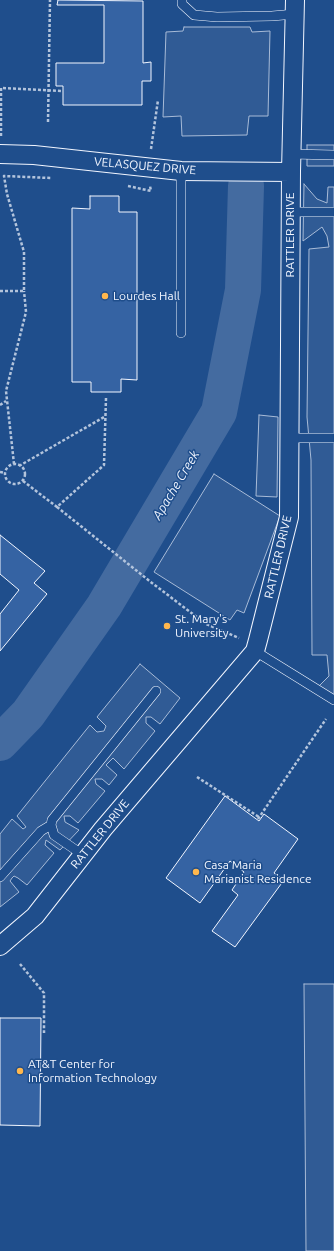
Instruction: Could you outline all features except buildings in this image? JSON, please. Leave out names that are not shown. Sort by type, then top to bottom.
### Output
[{"type":"street","name":"RATTLER DRIVE","points":[[0,946],[35,916],[83,855],[256,645],[289,517],[291,163],[295,7]]},
{"type":"street","name":"VELASQUEZ DRIVE","points":[[0,145],[34,154],[181,171],[291,163]]},
{"type":"lane","points":[[182,0],[182,4],[194,15],[217,18],[272,16],[295,7]]},
{"type":"lane","points":[[291,163],[334,156]]},
{"type":"lane","points":[[181,171],[181,333]]},
{"type":"lane","points":[[291,212],[334,212]]},
{"type":"lane","points":[[289,438],[334,438]]},
{"type":"lane","points":[[256,645],[332,695]]},
{"type":"lane","points":[[83,855],[54,835],[51,825],[52,820],[156,691]]},
{"type":"lane","points":[[0,877],[41,831],[51,825]]},
{"type":"path","points":[[48,122],[50,0]]},
{"type":"path","points":[[0,145],[1,88],[63,91]]},
{"type":"path","points":[[4,176],[7,194],[24,252],[24,291],[26,312],[6,391],[14,464]]},
{"type":"path","points":[[0,291],[24,291]]},
{"type":"path","points":[[57,507],[104,465],[106,398]]},
{"type":"path","points":[[0,405],[6,401]]},
{"type":"path","points":[[19,466],[105,416]]},
{"type":"path","points":[[14,464],[24,470],[25,475],[23,481],[17,484],[10,484],[6,480],[4,473],[8,467],[14,464]]},
{"type":"path","points":[[0,472],[4,473]]},
{"type":"path","points":[[23,481],[206,624],[236,638],[256,645]]},
{"type":"path","points":[[197,777],[259,818],[326,719]]},
{"type":"path","points":[[20,964],[44,993],[44,1033]]},
{"type":"shaded area","points":[[184,27],[250,27],[252,32],[270,31],[268,116],[249,116],[247,135],[182,136],[181,116],[163,117],[166,32],[183,31]]},
{"type":"shaded area","points":[[307,145],[334,145],[334,166],[307,166]]},
{"type":"shaded area","points":[[304,184],[317,199],[327,203],[328,187],[334,187],[334,700],[316,689],[329,676],[327,655],[312,655],[311,460],[307,417],[309,249],[329,247],[327,236],[322,227],[303,241]]},
{"type":"shaded area","points":[[259,415],[278,417],[277,497],[256,496]]},
{"type":"shaded area","points":[[214,474],[280,516],[244,613],[237,610],[230,620],[154,572]]},
{"type":"shaded area","points":[[140,664],[180,698],[160,724],[151,717],[146,717],[146,723],[155,731],[124,769],[113,758],[106,765],[117,775],[109,785],[102,779],[95,779],[96,784],[105,791],[78,823],[70,816],[64,816],[65,822],[79,830],[60,850],[46,840],[45,845],[54,853],[27,885],[14,876],[12,878],[10,881],[19,892],[0,907],[0,834],[12,819],[23,829],[26,827],[17,816],[90,725],[97,732],[104,731],[106,726],[97,717]]},
{"type":"shaded area","points":[[304,984],[334,984],[334,1251],[306,1251]]},
{"type":"waterway","name":"Apache Creek","points":[[0,743],[28,714],[104,606],[219,412],[243,290],[246,186]]},
{"type":"place","name":"Lourdes Hall","points":[[105,296]]},
{"type":"place","name":"St. Mary's University","points":[[167,626]]},
{"type":"place","name":"Casa Maria Marianist Residence","points":[[196,872]]},
{"type":"place","name":"AT&T Center for Information Technology","points":[[20,1071]]}]
